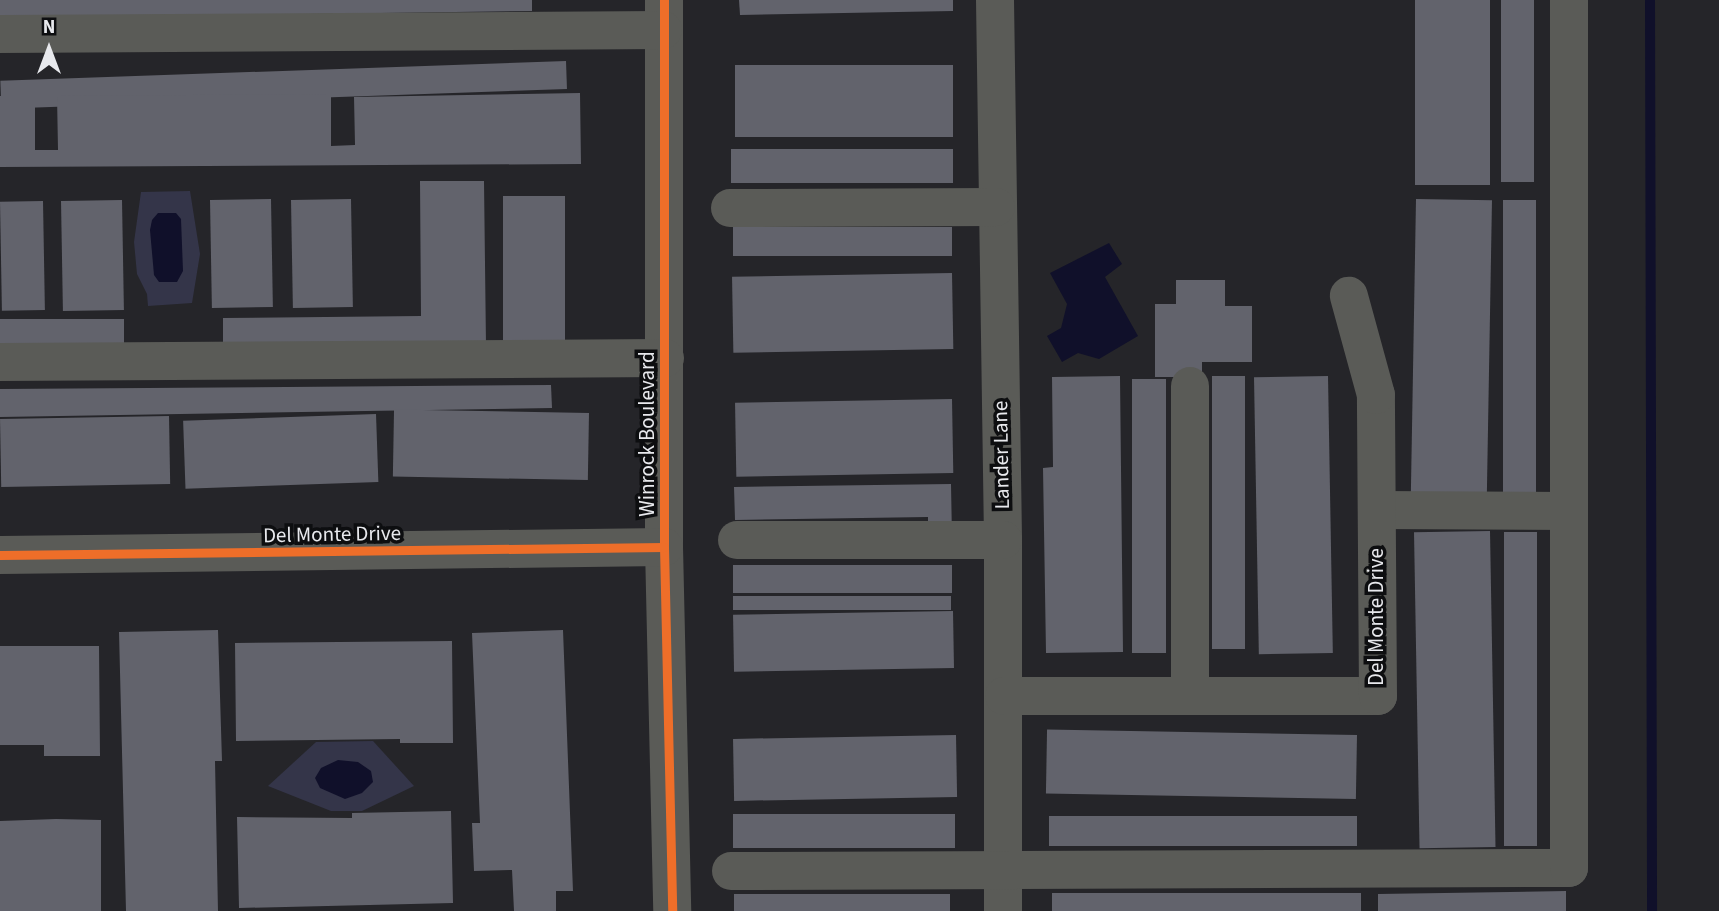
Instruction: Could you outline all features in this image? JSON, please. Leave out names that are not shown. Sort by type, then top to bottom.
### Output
[{"type":"street","name":"Lander Lane","points":[[995,0],[1003,540],[1003,911]]},
{"type":"street","points":[[731,871],[1569,868],[1569,0]]},
{"type":"street","points":[[0,34],[663,15]]},
{"type":"street","name":"Winrock Boulevard","points":[[663,15],[664,547],[672,911]]},
{"type":"street","points":[[730,208],[996,207]]},
{"type":"street","name":"Del Monte Drive","points":[[1004,696],[1378,696],[1376,395],[1349,296]]},
{"type":"street","points":[[0,362],[665,358]]},
{"type":"street","points":[[1190,386],[1190,696]]},
{"type":"street","points":[[1377,510],[1569,511]]},
{"type":"street","points":[[737,540],[1003,540]]},
{"type":"street","name":"Del Monte Drive","points":[[0,555],[664,547]]},
{"type":"shaded area","points":[[190,191],[200,254],[192,303],[148,306],[147,294],[137,274],[134,242],[141,192]]},
{"type":"shaded area","points":[[158,213],[176,213],[181,219],[183,271],[177,282],[159,282],[154,275],[150,230],[152,220]]},
{"type":"shaded area","points":[[1109,243],[1122,264],[1105,277],[1138,336],[1099,359],[1078,353],[1062,362],[1047,336],[1061,328],[1067,304],[1050,273]]},
{"type":"shaded area","points":[[373,741],[414,786],[362,811],[331,811],[268,786],[316,742]]},
{"type":"shaded area","points":[[338,760],[358,762],[371,771],[373,782],[362,793],[345,799],[320,788],[315,778],[321,768]]},
{"type":"building","points":[[0,0],[532,0],[532,11],[0,18]]},
{"type":"building","points":[[739,0],[953,0],[953,11],[740,15]]},
{"type":"building","points":[[1415,0],[1490,0],[1490,185],[1415,185]]},
{"type":"building","points":[[1501,0],[1534,0],[1534,182],[1501,182]]},
{"type":"building","points":[[566,61],[567,89],[1,109],[0,81]]},
{"type":"building","points":[[735,65],[953,65],[953,137],[735,137]]},
{"type":"building","points":[[580,93],[581,164],[0,167],[0,96],[35,96],[35,150],[58,150],[57,96],[331,94],[331,146],[355,145],[354,97]]},
{"type":"building","points":[[731,149],[953,149],[953,183],[731,183]]},
{"type":"building","points":[[420,181],[484,181],[486,345],[223,347],[223,318],[421,316]]},
{"type":"building","points":[[503,196],[565,196],[565,349],[503,349]]},
{"type":"building","points":[[271,199],[273,307],[212,308],[210,200]]},
{"type":"building","points":[[351,199],[353,307],[293,308],[291,200]]},
{"type":"building","points":[[1416,199],[1492,200],[1487,500],[1411,499]]},
{"type":"building","points":[[122,200],[124,310],[63,311],[61,201]]},
{"type":"building","points":[[1503,200],[1536,200],[1536,500],[1503,500]]},
{"type":"building","points":[[43,201],[45,310],[2,311],[0,202]]},
{"type":"building","points":[[733,227],[952,227],[952,256],[733,256]]},
{"type":"building","points":[[952,273],[953,349],[733,353],[732,277]]},
{"type":"building","points":[[1176,280],[1225,280],[1225,306],[1252,306],[1252,362],[1202,362],[1202,377],[1155,377],[1155,304],[1176,304]]},
{"type":"building","points":[[0,319],[124,319],[124,347],[0,347]]},
{"type":"building","points":[[1120,376],[1123,652],[1046,653],[1043,468],[1053,467],[1052,377]]},
{"type":"building","points":[[1212,376],[1245,376],[1245,649],[1212,649]]},
{"type":"building","points":[[1328,376],[1333,653],[1259,654],[1254,377]]},
{"type":"building","points":[[1132,379],[1166,379],[1166,653],[1132,653]]},
{"type":"building","points":[[551,385],[552,408],[0,417],[0,389]]},
{"type":"building","points":[[952,399],[953,473],[736,477],[735,403]]},
{"type":"building","points":[[394,410],[589,413],[588,480],[393,477]]},
{"type":"building","points":[[376,414],[378,482],[185,489],[183,421]]},
{"type":"building","points":[[169,416],[170,484],[1,487],[0,419]]},
{"type":"building","points":[[951,484],[952,537],[928,537],[928,517],[735,520],[734,487]]},
{"type":"building","points":[[1490,531],[1496,847],[1420,848],[1414,532]]},
{"type":"building","points":[[1504,532],[1537,532],[1537,846],[1504,846]]},
{"type":"building","points":[[733,565],[952,565],[952,593],[733,593]]},
{"type":"building","points":[[733,596],[951,596],[951,610],[733,610]]},
{"type":"building","points":[[953,611],[954,668],[734,672],[733,615]]},
{"type":"building","points":[[218,630],[222,761],[215,761],[218,911],[126,911],[119,632]]},
{"type":"building","points":[[563,630],[573,891],[556,891],[556,911],[514,911],[512,870],[474,871],[472,823],[480,823],[472,633]]},
{"type":"building","points":[[452,641],[453,743],[400,743],[400,739],[236,741],[235,643]]},
{"type":"building","points":[[0,646],[99,646],[100,756],[44,756],[44,745],[0,745]]},
{"type":"building","points":[[1047,730],[1357,735],[1356,799],[1046,794]]},
{"type":"building","points":[[956,735],[957,797],[734,801],[733,739]]},
{"type":"building","points":[[451,811],[453,903],[239,908],[237,817],[352,818],[352,813]]},
{"type":"building","points":[[733,814],[955,814],[955,848],[733,848]]},
{"type":"building","points":[[1049,816],[1357,816],[1357,846],[1049,846]]},
{"type":"building","points":[[101,820],[101,911],[0,911],[0,821]]},
{"type":"building","points":[[1566,891],[1566,911],[1378,911],[1378,894]]},
{"type":"building","points":[[1052,893],[1361,893],[1361,911],[1052,911]]},
{"type":"building","points":[[734,894],[950,894],[950,911],[734,911]]},
{"type":"waterway","points":[[1650,0],[1652,911]]},
{"type":"cycle path","points":[[664,0],[664,547],[672,911]]},
{"type":"cycle path","points":[[0,555],[664,547]]}]
